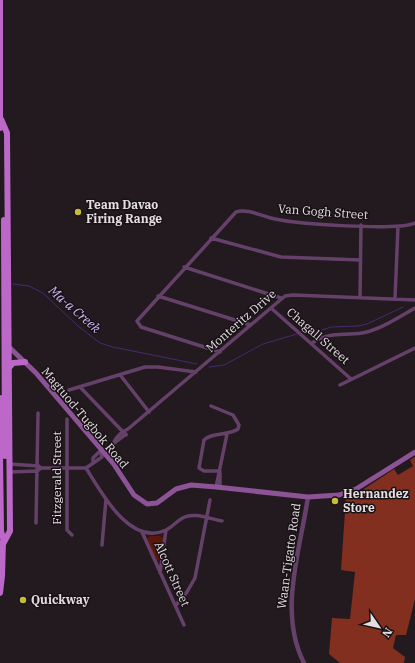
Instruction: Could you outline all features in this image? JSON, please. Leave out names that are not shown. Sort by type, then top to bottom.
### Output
[{"type":"highway","points":[[0,0],[0,123],[3,133],[4,220],[3,456]]},
{"type":"highway","points":[[0,123],[7,133],[10,531],[2,540]]},
{"type":"highway","points":[[0,229],[8,229]]},
{"type":"highway","points":[[0,253],[8,253]]},
{"type":"highway","points":[[0,276],[8,276]]},
{"type":"highway","points":[[0,297],[8,297]]},
{"type":"highway","points":[[0,317],[8,316]]},
{"type":"highway","points":[[0,361],[9,361]]},
{"type":"highway","points":[[9,368],[13,363],[25,362]]},
{"type":"highway","points":[[0,375],[9,375]]},
{"type":"highway","points":[[0,393],[9,392]]},
{"type":"highway","points":[[0,398],[6,531],[2,540],[2,576],[0,593]]},
{"type":"highway","points":[[0,414],[9,414]]},
{"type":"highway","points":[[0,445],[9,445]]},
{"type":"main road","name":"Magtuod-Tugbok Road","points":[[8,346],[25,362],[102,452],[131,491],[141,501],[147,504],[157,503],[176,489],[185,486],[218,487],[308,497],[339,495],[356,489],[415,452]]},
{"type":"street","name":"Van Gogh Street","points":[[220,352],[141,327],[137,323],[138,319],[158,296],[232,214],[239,211],[284,221],[361,225],[398,226],[415,223]]},
{"type":"street","points":[[360,297],[361,225]]},
{"type":"street","points":[[395,299],[398,226]]},
{"type":"street","points":[[211,238],[281,257],[360,260]]},
{"type":"street","points":[[184,267],[281,298]]},
{"type":"street","name":"Monteritz Drive","points":[[122,432],[128,430],[281,298],[293,295],[415,300]]},
{"type":"street","points":[[158,296],[251,325]]},
{"type":"street","name":"Chagall Street","points":[[271,308],[352,379]]},
{"type":"street","points":[[312,344],[333,334],[368,331],[415,308]]},
{"type":"street","points":[[340,385],[415,348]]},
{"type":"street","points":[[68,390],[152,367],[196,372]]},
{"type":"street","points":[[121,376],[149,412]]},
{"type":"street","points":[[9,464],[37,465],[41,468],[86,468],[99,452],[102,452],[114,442],[126,435],[80,387]]},
{"type":"street","points":[[211,406],[229,413],[238,421],[238,429],[227,434],[206,438],[199,468],[201,470],[220,472]]},
{"type":"street","points":[[36,523],[38,413]]},
{"type":"street","name":"Fitzgerald Street","points":[[67,419],[67,530],[72,535]]},
{"type":"street","name":"Monteritz Drive","points":[[126,435],[128,430]]},
{"type":"street","points":[[114,442],[122,432]]},
{"type":"street","points":[[218,487],[227,434]]},
{"type":"street","points":[[30,465],[30,472]]},
{"type":"street","points":[[9,472],[30,472],[37,471],[41,468]]},
{"type":"street","points":[[86,468],[106,500],[124,520],[142,532],[155,533],[166,530],[186,516],[222,521]]},
{"type":"street","name":"Waan-Tigatto Road","points":[[304,663],[292,624],[291,603],[308,497]]},
{"type":"street","points":[[102,545],[106,500]]},
{"type":"street","points":[[176,605],[187,592],[195,578],[210,500]]},
{"type":"street","points":[[160,573],[166,530]]},
{"type":"street","name":"Alcott Street","points":[[142,532],[184,625]]},
{"type":"shaded area","points":[[415,457],[415,599],[406,635],[396,635],[393,648],[405,657],[404,663],[340,663],[329,654],[332,618],[350,619],[355,572],[341,570],[346,497],[361,491],[394,469],[398,475],[413,466],[410,460]]},
{"type":"shaded area","points":[[150,536],[160,536],[163,538],[160,559],[158,561],[152,554],[149,547],[147,538]]},
{"type":"waterway","name":"Ma-a Creek","points":[[13,284],[29,286],[43,293],[78,326],[100,343],[197,364]]},
{"type":"waterway","name":"Ma-a Creek","points":[[310,334],[331,327],[358,326],[367,324],[403,307]]},
{"type":"waterway","name":"Ma-a Creek","points":[[209,367],[224,365],[263,344],[297,334]]},
{"type":"place","name":"Team Davao Firing Range","points":[[78,212]]},
{"type":"place","name":"Hernandez Store","points":[[335,501]]},
{"type":"place","name":"Quickway","points":[[23,600]]}]
